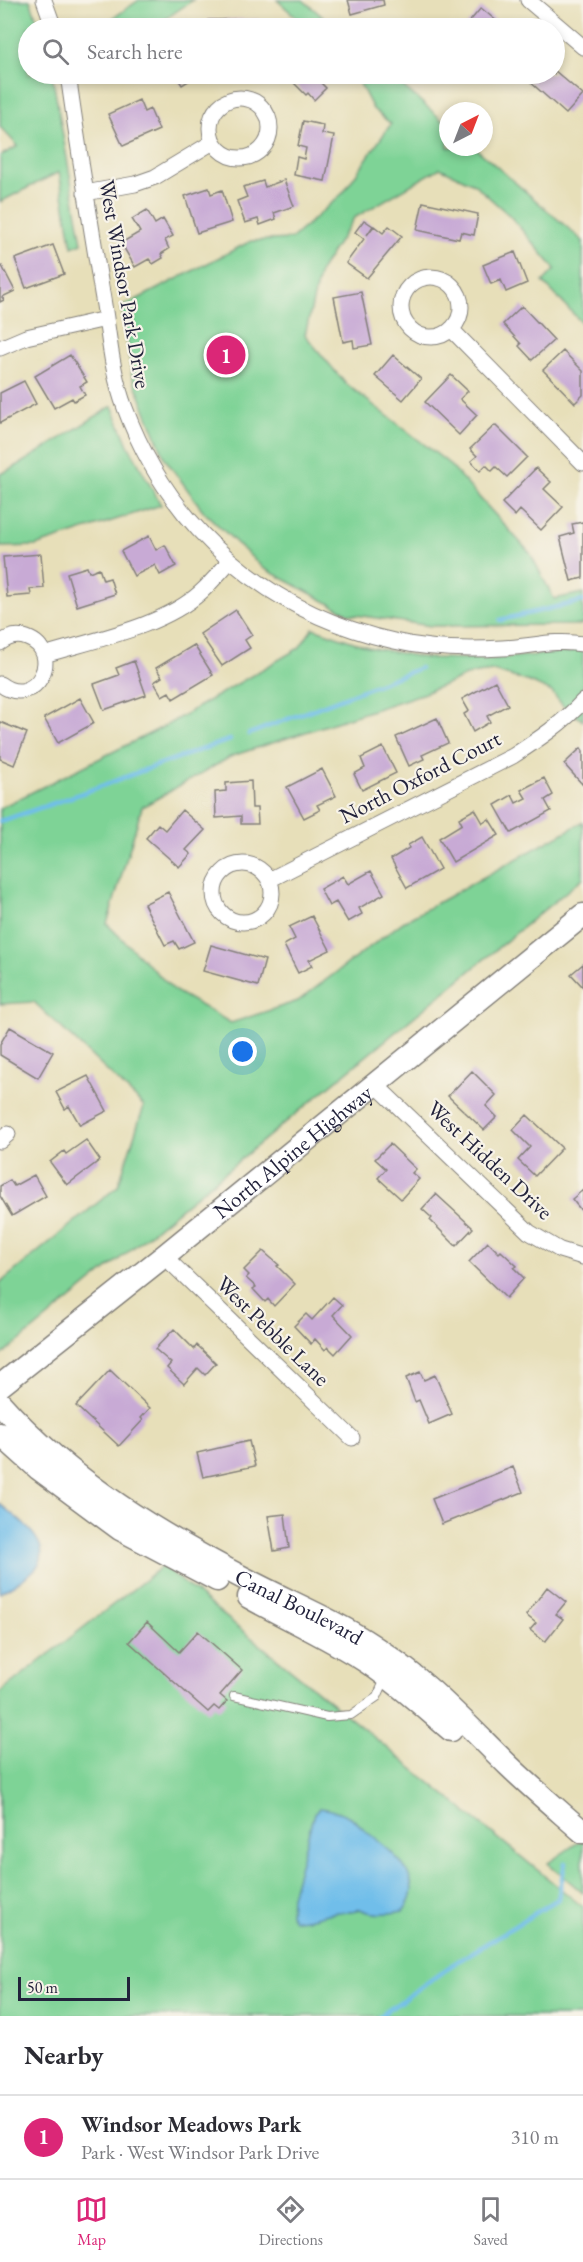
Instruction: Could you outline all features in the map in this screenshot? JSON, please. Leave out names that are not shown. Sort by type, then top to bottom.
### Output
[{"type":"main road","name":"North Alpine Highway","points":[[0,1386],[164,1256],[583,915]]},
{"type":"main road","name":"Canal Boulevard","points":[[0,1403],[44,1447],[121,1508],[156,1530],[255,1584],[350,1632],[583,1843]]},
{"type":"main road","name":"Canal Boulevard","points":[[0,1434],[39,1469],[120,1529],[341,1646],[424,1686],[583,1832]]},
{"type":"street","points":[[44,0],[50,18]]},
{"type":"street","points":[[528,0],[549,18]]},
{"type":"street","points":[[565,32],[583,47]]},
{"type":"street","name":"West Windsor Park Drive","points":[[69,84],[84,193],[112,364],[125,408],[164,488],[229,562],[268,590],[313,615],[348,630],[397,642],[451,648],[503,648],[562,640],[583,644]]},
{"type":"street","points":[[84,193],[135,184],[155,177],[213,142]]},
{"type":"street","points":[[0,348],[26,337],[106,319]]},
{"type":"street","points":[[451,329],[583,463]]},
{"type":"street","points":[[44,656],[137,627],[174,611],[201,593],[229,562]]},
{"type":"street","points":[[0,643],[9,638],[23,637],[36,643],[44,656],[45,671],[36,684],[29,689],[13,690],[0,684]]},
{"type":"street","name":"North Oxford Court","points":[[269,880],[513,756],[545,736],[583,701]]},
{"type":"street","name":"West Hidden Drive","points":[[375,1083],[528,1232],[561,1250],[583,1257]]},
{"type":"street","name":"West Pebble Lane","points":[[164,1256],[352,1438]]},
{"type":"lane","points":[[234,1696],[327,1718],[351,1715],[377,1697],[391,1669]]},
{"type":"green space","points":[[0,0],[30,0],[36,18],[18,18],[18,84],[54,84],[82,243],[72,247],[59,172],[0,202],[0,156],[18,146],[0,127]]},
{"type":"green space","points":[[139,0],[193,0],[167,18],[113,18]]},
{"type":"green space","points":[[277,0],[303,0],[324,18],[297,18]]},
{"type":"green space","points":[[360,84],[401,84],[439,117],[439,156],[484,156],[583,241],[583,324],[543,282],[555,269],[510,216],[474,184],[440,168],[354,218],[320,271],[305,335],[345,383],[447,462],[530,553],[554,599],[583,593],[583,623],[580,625],[431,626],[349,614],[263,568],[204,512],[165,459],[132,376],[122,307],[251,241],[291,239],[343,193],[391,124],[373,109]]},
{"type":"green space","points":[[112,406],[128,445],[161,505],[35,546],[0,547],[0,474],[15,467]]},
{"type":"green space","points":[[313,628],[368,647],[426,658],[492,659],[570,652],[583,642],[583,721],[563,706],[552,692],[530,682],[493,671],[471,674],[422,694],[232,756],[142,807],[107,924],[175,991],[231,1023],[298,1001],[403,922],[583,822],[583,878],[0,1357],[0,1283],[118,1186],[144,1106],[34,1002],[0,1004],[0,808],[165,726],[299,648]]},
{"type":"green space","points":[[163,1566],[583,1907],[583,2016],[0,2016],[0,1692]]},
{"type":"green space","points":[[583,1839],[583,1893],[548,1863]]},
{"type":"water","points":[[0,1504],[32,1533],[41,1551],[41,1560],[35,1569],[23,1579],[0,1593]]},
{"type":"water","points":[[319,1808],[335,1811],[355,1820],[396,1857],[410,1877],[412,1888],[410,1899],[403,1911],[375,1913],[360,1909],[353,1912],[336,1912],[294,1920],[290,1914],[291,1897],[314,1813]]},
{"type":"building","points":[[348,0],[383,0],[384,5],[352,14]]},
{"type":"building","points":[[481,8],[493,18],[473,18]]},
{"type":"building","points":[[565,79],[583,95],[566,114],[532,84],[565,84]]},
{"type":"building","points":[[295,84],[322,84],[326,88],[314,100],[308,93],[306,95]]},
{"type":"building","points":[[139,100],[144,112],[150,109],[159,130],[123,146],[108,114]]},
{"type":"building","points":[[303,121],[323,125],[322,134],[334,136],[325,181],[294,175],[297,157],[304,159],[306,148],[298,146]]},
{"type":"building","points":[[284,180],[294,206],[274,213],[276,219],[260,225],[258,219],[245,223],[237,201],[247,197],[243,187],[263,181],[265,187]]},
{"type":"building","points":[[209,188],[211,194],[222,190],[232,222],[197,233],[185,196]]},
{"type":"building","points":[[423,202],[478,214],[474,235],[461,232],[459,239],[417,230]]},
{"type":"building","points":[[147,210],[155,224],[163,219],[173,236],[165,240],[169,249],[161,254],[163,258],[153,264],[149,259],[135,267],[121,243],[140,232],[132,219]]},
{"type":"building","points":[[364,220],[373,226],[367,235],[374,226],[383,233],[389,226],[402,236],[367,278],[346,263],[364,239],[355,232]]},
{"type":"building","points":[[53,245],[64,274],[26,288],[15,259]]},
{"type":"building","points":[[515,252],[527,283],[506,292],[501,280],[491,284],[483,265]]},
{"type":"building","points":[[2,266],[15,291],[2,297],[4,300],[0,302],[0,267]]},
{"type":"building","points":[[361,292],[372,345],[354,348],[353,340],[343,342],[334,297]]},
{"type":"building","points":[[522,306],[554,340],[532,360],[503,324]]},
{"type":"building","points":[[563,351],[583,371],[583,395],[575,403],[543,370]]},
{"type":"building","points":[[70,355],[87,382],[80,386],[85,395],[74,401],[72,398],[54,408],[35,376]]},
{"type":"building","points":[[393,355],[421,379],[403,400],[375,376]]},
{"type":"building","points":[[451,375],[468,391],[460,399],[477,415],[459,435],[425,402]]},
{"type":"building","points":[[24,381],[36,404],[0,423],[0,393]]},
{"type":"building","points":[[495,425],[527,457],[507,477],[496,467],[492,471],[486,465],[480,471],[471,461],[477,456],[470,449]]},
{"type":"building","points":[[536,468],[551,482],[544,489],[563,507],[541,530],[520,510],[515,516],[502,503]]},
{"type":"building","points":[[583,522],[583,578],[571,581],[560,537],[574,533],[572,524]]},
{"type":"building","points":[[149,536],[156,550],[165,545],[176,566],[160,575],[155,565],[134,576],[121,551]]},
{"type":"building","points":[[41,554],[44,588],[30,589],[31,595],[7,597],[3,557]]},
{"type":"building","points":[[87,567],[89,572],[99,568],[103,580],[110,578],[115,594],[77,606],[67,573]]},
{"type":"building","points":[[236,610],[252,635],[245,640],[250,648],[222,666],[200,634]]},
{"type":"building","points":[[194,645],[213,675],[173,699],[169,692],[162,696],[154,682],[162,677],[156,668]]},
{"type":"building","points":[[134,661],[146,695],[104,710],[94,684],[119,675],[116,668]]},
{"type":"building","points":[[495,681],[508,705],[487,716],[490,722],[473,732],[464,714],[469,711],[462,699]]},
{"type":"building","points":[[80,698],[94,723],[58,743],[44,718]]},
{"type":"building","points":[[437,718],[448,743],[422,755],[424,759],[409,766],[396,737]]},
{"type":"building","points":[[0,722],[27,733],[14,765],[0,759]]},
{"type":"building","points":[[383,747],[396,773],[362,790],[354,774],[365,768],[361,758]]},
{"type":"building","points":[[581,748],[583,751],[583,785],[564,764]]},
{"type":"building","points":[[322,769],[336,796],[317,805],[320,810],[304,818],[287,787]]},
{"type":"building","points":[[544,778],[553,795],[545,800],[551,811],[511,833],[495,805],[512,795],[516,803],[526,798],[521,790]]},
{"type":"building","points":[[251,781],[252,808],[257,808],[258,824],[241,824],[241,816],[216,818],[215,792],[226,791],[226,783]]},
{"type":"building","points":[[475,809],[483,823],[489,819],[499,835],[453,862],[439,838],[462,824],[459,818]]},
{"type":"building","points":[[182,810],[205,830],[186,850],[191,854],[179,867],[146,838],[158,824],[165,830]]},
{"type":"building","points":[[422,837],[440,869],[407,888],[391,859]]},
{"type":"building","points":[[371,871],[384,894],[359,908],[362,914],[348,922],[336,902],[329,906],[320,889],[343,876],[348,884]]},
{"type":"building","points":[[168,892],[194,942],[179,949],[174,941],[165,945],[144,904]]},
{"type":"building","points":[[312,916],[330,950],[309,960],[312,966],[298,973],[284,945],[295,939],[289,927]]},
{"type":"building","points":[[211,945],[265,960],[258,986],[203,971]]},
{"type":"building","points":[[583,964],[583,987],[571,974]]},
{"type":"building","points":[[10,1027],[53,1052],[38,1078],[0,1055],[0,1044]]},
{"type":"building","points":[[472,1071],[496,1095],[486,1106],[497,1117],[484,1130],[448,1096]]},
{"type":"building","points":[[88,1076],[107,1111],[80,1125],[69,1106],[65,1109],[56,1092]]},
{"type":"building","points":[[527,1115],[562,1148],[535,1176],[518,1160],[530,1147],[513,1130]]},
{"type":"building","points":[[86,1140],[100,1160],[67,1185],[50,1162],[64,1151],[66,1154]]},
{"type":"building","points":[[390,1144],[416,1169],[412,1173],[419,1179],[401,1199],[378,1178],[386,1169],[375,1159]]},
{"type":"building","points":[[34,1175],[46,1196],[12,1216],[0,1196],[0,1186],[10,1180],[14,1186]]},
{"type":"building","points":[[583,1190],[583,1213],[572,1199]]},
{"type":"building","points":[[436,1194],[473,1228],[456,1246],[422,1209]]},
{"type":"building","points":[[488,1242],[517,1266],[514,1268],[524,1278],[506,1298],[469,1262]]},
{"type":"building","points":[[263,1251],[295,1284],[274,1306],[268,1299],[265,1302],[253,1289],[256,1287],[246,1278],[249,1275],[244,1270]]},
{"type":"building","points":[[333,1297],[342,1305],[333,1315],[352,1335],[335,1354],[328,1347],[325,1350],[315,1339],[311,1344],[294,1326],[306,1314],[312,1320]]},
{"type":"building","points":[[174,1329],[194,1349],[197,1345],[216,1363],[205,1375],[198,1368],[184,1384],[167,1368],[171,1363],[155,1349]]},
{"type":"building","points":[[110,1370],[150,1408],[141,1418],[143,1420],[119,1446],[76,1406]]},
{"type":"building","points":[[420,1372],[424,1380],[435,1375],[452,1414],[429,1424],[419,1400],[415,1402],[406,1378]]},
{"type":"building","points":[[249,1441],[255,1466],[203,1477],[197,1453]]},
{"type":"building","points":[[513,1467],[523,1492],[442,1524],[432,1499]]},
{"type":"building","points":[[285,1514],[289,1548],[274,1551],[268,1516]]},
{"type":"building","points":[[547,1587],[566,1602],[556,1614],[563,1619],[545,1642],[530,1630],[536,1623],[526,1615]]},
{"type":"building","points":[[147,1622],[179,1652],[198,1631],[242,1670],[220,1695],[227,1701],[219,1710],[214,1706],[208,1712],[129,1642]]},
{"type":"waterway","points":[[500,620],[583,601]]},
{"type":"waterway","points":[[249,734],[420,668]]},
{"type":"waterway","points":[[0,821],[230,740]]},
{"type":"waterway","points":[[380,2016],[452,1965],[558,1899],[565,1863]]},
{"type":"place","name":"Windsor Meadows Park","points":[[226,355]]}]
